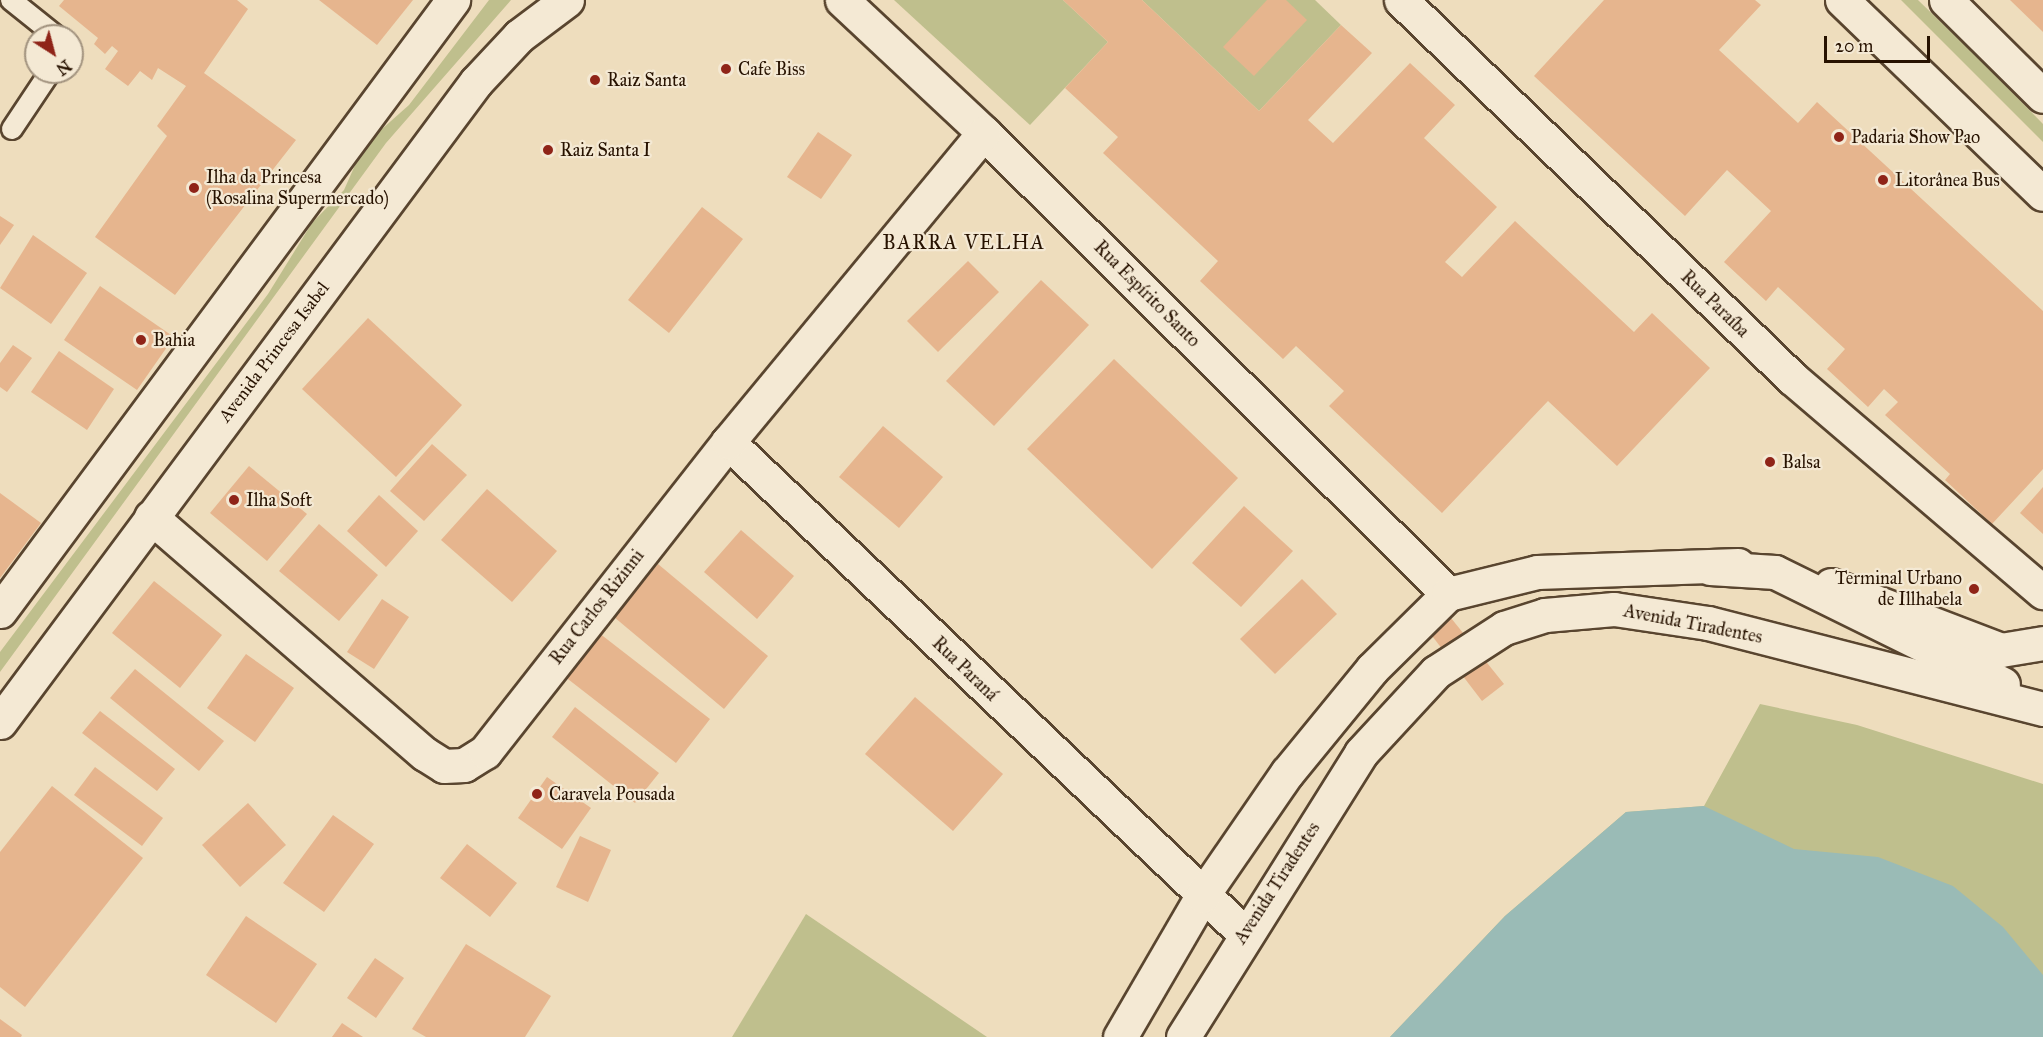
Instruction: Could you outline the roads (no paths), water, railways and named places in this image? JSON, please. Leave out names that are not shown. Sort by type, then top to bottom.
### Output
[{"type":"street","points":[[0,611],[453,0]]},
{"type":"street","name":"Avenida Princesa Isabel","points":[[0,722],[476,82],[519,36],[567,0]]},
{"type":"street","name":"Rua Espírito Santo","points":[[842,0],[984,133],[1448,594]]},
{"type":"street","name":"Rua Paraíba","points":[[1401,0],[1792,378],[2043,592]]},
{"type":"street","points":[[1946,0],[2043,96]]},
{"type":"street","points":[[1844,1],[2043,194]]},
{"type":"street","name":"Rua Carlos Rizinni","points":[[151,517],[425,754],[444,766],[464,765],[485,752],[728,442],[984,133]]},
{"type":"street","name":"Rua Paraná","points":[[728,442],[1202,896],[1244,933]]},
{"type":"street","points":[[1120,1037],[1202,896],[1287,773],[1372,669],[1448,594],[1537,572],[1710,568],[1755,564],[1799,572],[2001,650],[2043,643]]},
{"type":"street","points":[[1710,568],[1775,572],[2043,705]]},
{"type":"street","name":"Avenida Tiradentes","points":[[1183,1037],[1244,933],[1361,753],[1408,700],[1472,645],[1545,615],[1614,609],[1708,623],[2043,710]]},
{"type":"lane","points":[[11,0],[41,24]]},
{"type":"lane","points":[[12,129],[42,84]]},
{"type":"water","points":[[1704,806],[1794,849],[1878,857],[1953,886],[2003,927],[2043,975],[2043,1037],[1390,1037],[1505,916],[1626,812]]},
{"type":"place","name":"Cafe Biss","points":[[726,69]]},
{"type":"place","name":"Raiz Santa","points":[[595,80]]},
{"type":"place","name":"Padaria Show Pao","points":[[1839,137]]},
{"type":"place","name":"Raiz Santa I","points":[[548,150]]},
{"type":"place","name":"Litorânea Bus","points":[[1883,180]]},
{"type":"place","name":"Ilha da Princesa (Rosalina Supermercado)","points":[[194,188]]},
{"type":"place","name":"Bahia","points":[[141,340]]},
{"type":"place","name":"Balsa","points":[[1770,462]]},
{"type":"place","name":"Ilha Soft","points":[[234,500]]},
{"type":"place","name":"Terminal Urbano de Illhabela","points":[[1974,589]]},
{"type":"place","name":"Caravela Pousada","points":[[537,794]]},
{"type":"district","name":"BARRA VELHA","points":[[964,242]]}]
